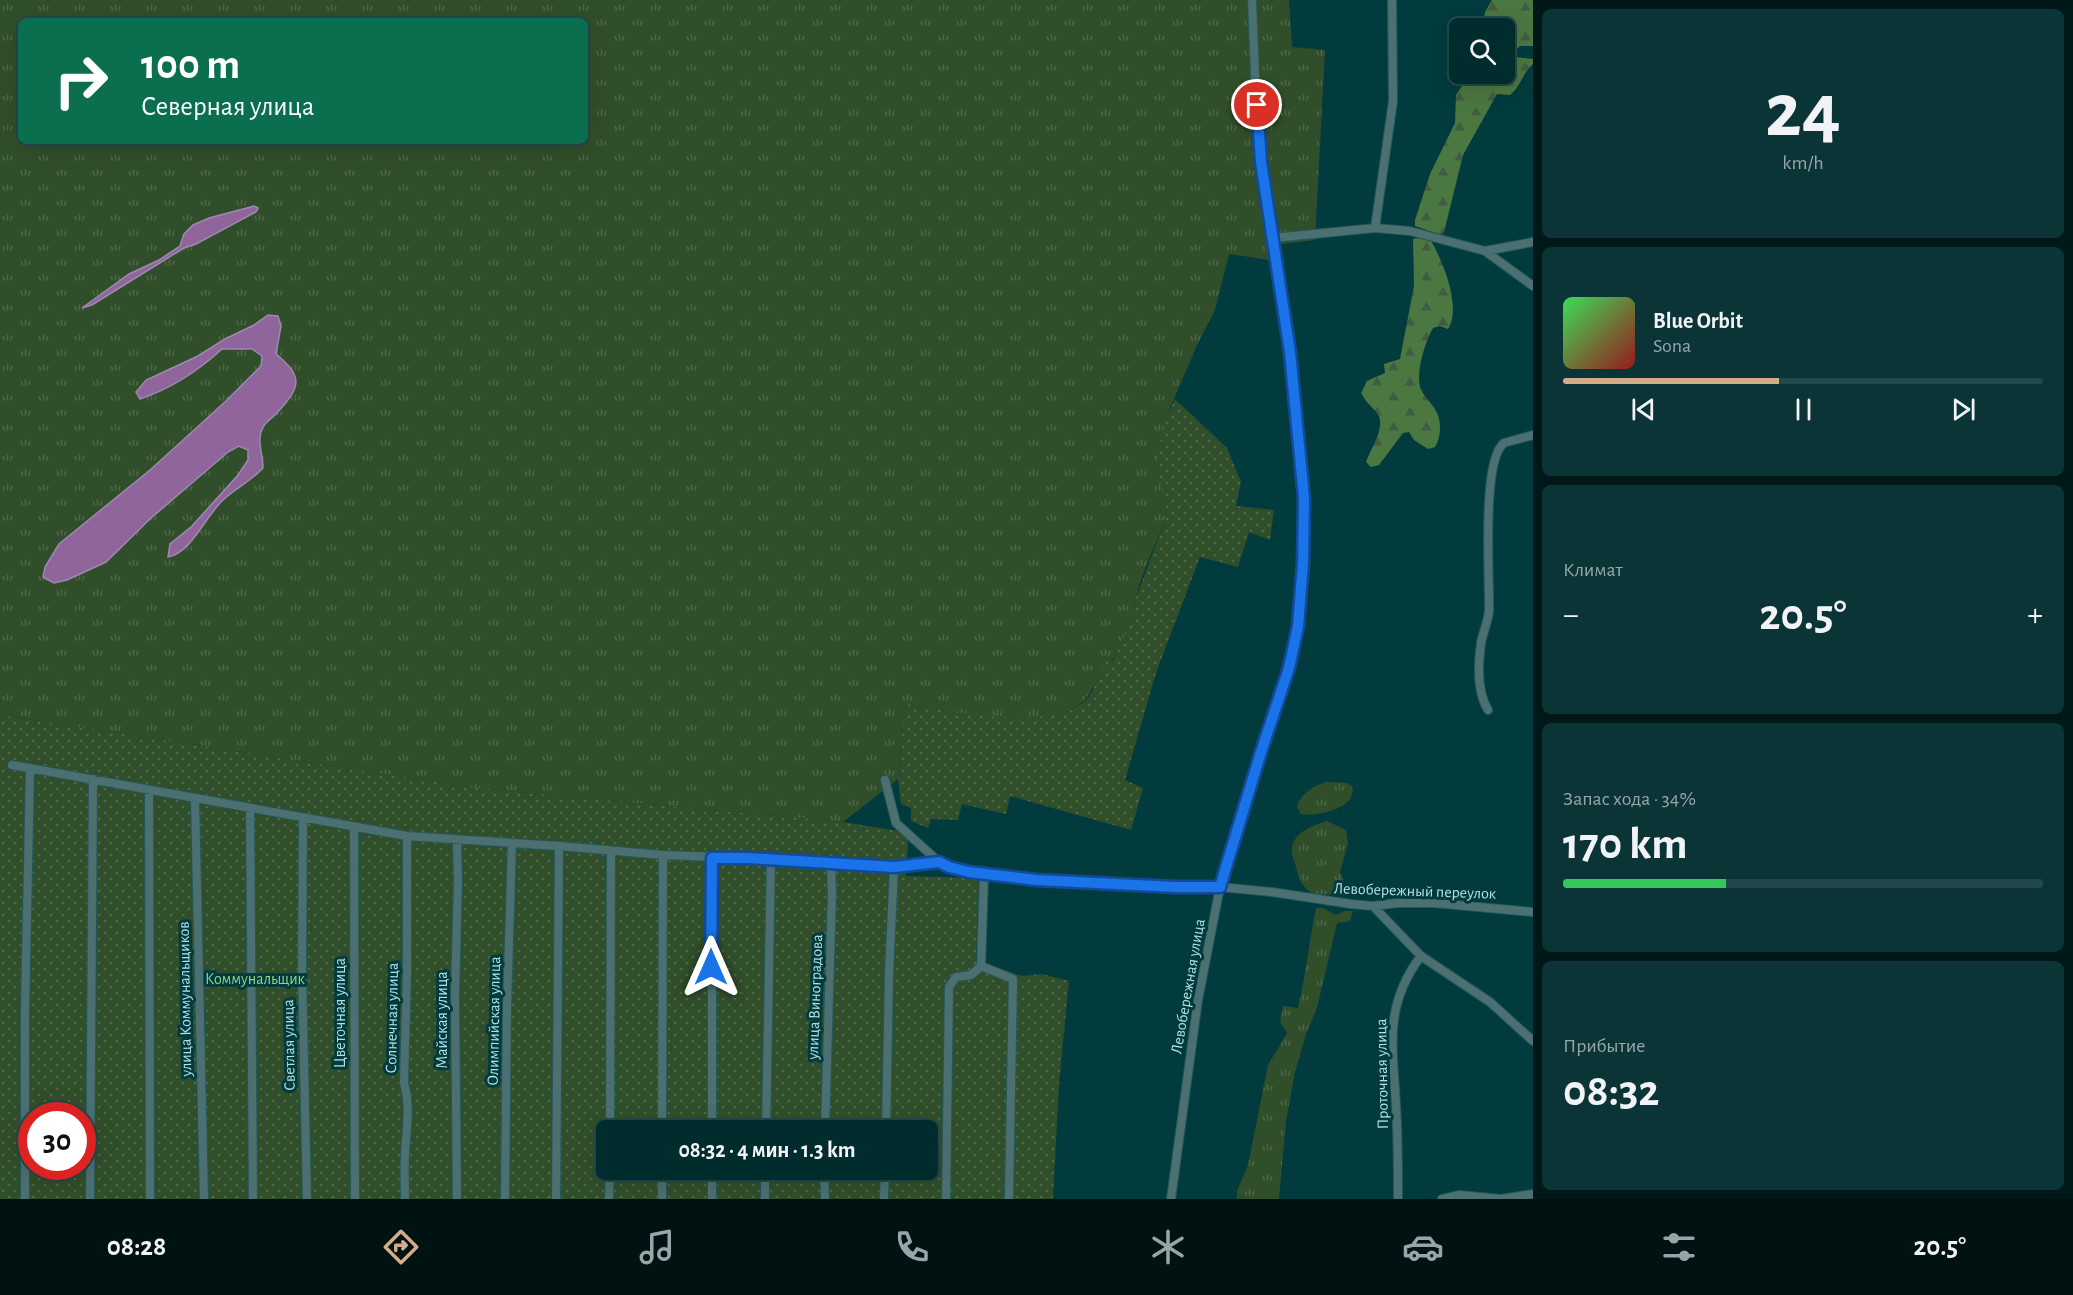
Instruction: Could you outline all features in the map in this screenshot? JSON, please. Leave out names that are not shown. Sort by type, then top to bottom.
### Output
[{"type":"street","name":"Левобережная улица","points":[[1171,1199],[1198,1000],[1220,887],[1289,668],[1299,616],[1303,563],[1304,498],[1290,352],[1257,124],[1252,0]]},
{"type":"street","points":[[1375,228],[1394,101],[1392,0]]},
{"type":"street","points":[[1273,238],[1375,228],[1410,231],[1485,251],[1533,286]]},
{"type":"street","points":[[1485,251],[1533,242]]},
{"type":"street","points":[[1488,710],[1481,693],[1481,644],[1489,613],[1487,575],[1493,467],[1500,446],[1533,435]]},
{"type":"street","points":[[12,765],[407,836],[663,855],[831,864],[894,867],[939,862]]},
{"type":"street","points":[[25,1199],[30,768]]},
{"type":"street","points":[[90,1199],[93,779]]},
{"type":"street","points":[[885,780],[896,823],[939,862]]},
{"type":"street","points":[[149,790],[150,1199]]},
{"type":"street","name":"улица Коммунальщиков","points":[[195,799],[204,1199]]},
{"type":"street","points":[[250,808],[253,1199]]},
{"type":"street","name":"Светлая улица","points":[[303,818],[302,972],[307,1199]]},
{"type":"street","name":"Цветочная улица","points":[[354,827],[355,1199]]},
{"type":"street","name":"Солнечная улица","points":[[405,1199],[405,1154],[408,1126],[408,1096],[404,1083],[407,836]]},
{"type":"street","name":"Майская улица","points":[[457,841],[455,994],[457,1199]]},
{"type":"street","name":"Олимпийская улица","points":[[505,1199],[512,843]]},
{"type":"street","points":[[556,1199],[559,846]]},
{"type":"street","points":[[610,1120],[611,850]]},
{"type":"street","points":[[662,1120],[663,855]]},
{"type":"street","points":[[711,1120],[712,858]]},
{"type":"street","points":[[766,1120],[771,860]]},
{"type":"street","name":"Левобережный переулок","points":[[939,862],[949,867],[984,875],[1175,887],[1220,887],[1373,906],[1397,903],[1434,903],[1533,912]]},
{"type":"street","name":"улица Виноградова","points":[[825,1120],[831,864]]},
{"type":"street","points":[[886,1120],[894,867]]},
{"type":"street","points":[[946,1199],[949,987],[956,977],[971,975],[981,966],[984,875]]},
{"type":"street","points":[[1373,906],[1421,956],[1490,1002],[1533,1041]]},
{"type":"street","name":"Проточная улица","points":[[1398,1199],[1392,1041],[1394,1015],[1399,994],[1408,974],[1421,956]]},
{"type":"street","points":[[981,966],[1013,979],[1009,1199]]},
{"type":"street","points":[[609,1199],[610,1180]]},
{"type":"street","points":[[662,1180],[662,1199]]},
{"type":"street","points":[[712,1180],[712,1199]]},
{"type":"street","points":[[765,1180],[765,1199]]},
{"type":"street","points":[[825,1180],[825,1199]]},
{"type":"street","points":[[884,1199],[885,1180]]},
{"type":"street","points":[[1443,1199],[1459,1195],[1501,1199],[1533,1194]]},
{"type":"green space","points":[[0,0],[1289,0],[1292,47],[1325,50],[1315,240],[1281,244],[1284,262],[1229,254],[1215,310],[1170,408],[1159,451],[1159,468],[1167,508],[1166,518],[1141,579],[1131,623],[1124,641],[1081,704],[1060,713],[1017,718],[969,715],[905,704],[898,779],[843,822],[476,788],[0,715]]},
{"type":"green space","points":[[1492,0],[1533,0],[1533,46],[1520,46],[1516,50],[1515,57],[1515,18],[1484,18]]},
{"type":"green space","points":[[1515,57],[1533,59],[1533,64],[1510,95],[1497,94],[1463,155],[1444,232],[1441,235],[1415,226],[1415,220],[1430,174],[1455,123],[1456,95],[1463,84],[1515,84]]},
{"type":"green space","points":[[1413,239],[1431,241],[1436,250],[1452,297],[1452,320],[1448,329],[1440,326],[1433,328],[1424,349],[1419,373],[1421,390],[1438,415],[1439,439],[1435,447],[1428,449],[1414,440],[1409,432],[1403,433],[1379,465],[1371,467],[1366,462],[1380,423],[1376,412],[1361,393],[1367,381],[1385,373],[1384,364],[1400,359],[1414,286]]},
{"type":"green space","points":[[1175,399],[1227,448],[1241,482],[1236,506],[1274,510],[1270,540],[1249,532],[1238,567],[1200,557],[1156,673],[1125,780],[1143,788],[1131,830],[1010,796],[1006,814],[962,804],[958,820],[931,819],[928,828],[911,821],[911,808],[901,804],[898,779],[905,704],[972,715],[1025,718],[1049,716],[1070,710],[1086,700],[1093,691],[1104,664],[1108,660],[1113,661],[1133,615],[1135,600],[1166,518],[1158,462],[1165,425]]},
{"type":"green space","name":"Коммунальщик","points":[[0,715],[476,788],[843,822],[899,831],[908,840],[906,876],[979,878],[976,962],[1023,976],[1042,974],[1069,981],[1059,1084],[1053,1199],[0,1199]]},
{"type":"green space","points":[[1327,782],[1347,783],[1352,786],[1349,800],[1326,812],[1301,814],[1297,806],[1305,794],[1317,785]]},
{"type":"green space","points":[[1327,821],[1346,830],[1348,843],[1340,872],[1344,882],[1336,894],[1319,894],[1308,891],[1301,882],[1292,855],[1292,846],[1298,835]]},
{"type":"green space","points":[[1316,908],[1323,908],[1336,915],[1344,911],[1353,911],[1350,921],[1337,923],[1317,1008],[1306,1034],[1295,1072],[1286,1121],[1279,1199],[1237,1199],[1237,1191],[1248,1165],[1268,1065],[1287,1033],[1280,1022],[1283,1006],[1298,1008]]},
{"type":"shaded area","points":[[254,206],[258,208],[256,212],[184,248],[92,305],[82,308],[129,274],[159,260],[180,246],[184,234],[193,225],[209,218]]},
{"type":"shaded area","points":[[268,315],[278,316],[281,326],[276,354],[292,369],[296,383],[290,397],[264,425],[261,432],[263,468],[223,500],[191,542],[176,554],[168,557],[170,544],[192,526],[238,475],[248,460],[248,450],[239,446],[228,452],[151,518],[106,562],[67,580],[54,583],[43,577],[45,567],[59,544],[150,470],[226,401],[261,366],[262,356],[252,349],[222,349],[183,378],[140,399],[136,392],[146,380],[198,356]]},
{"type":"route","points":[[711,967],[712,858],[894,867],[939,862],[949,867],[984,875],[1037,880],[1220,887],[1289,668],[1298,626],[1303,563],[1304,498],[1300,443],[1290,352],[1261,162],[1257,105]]}]
